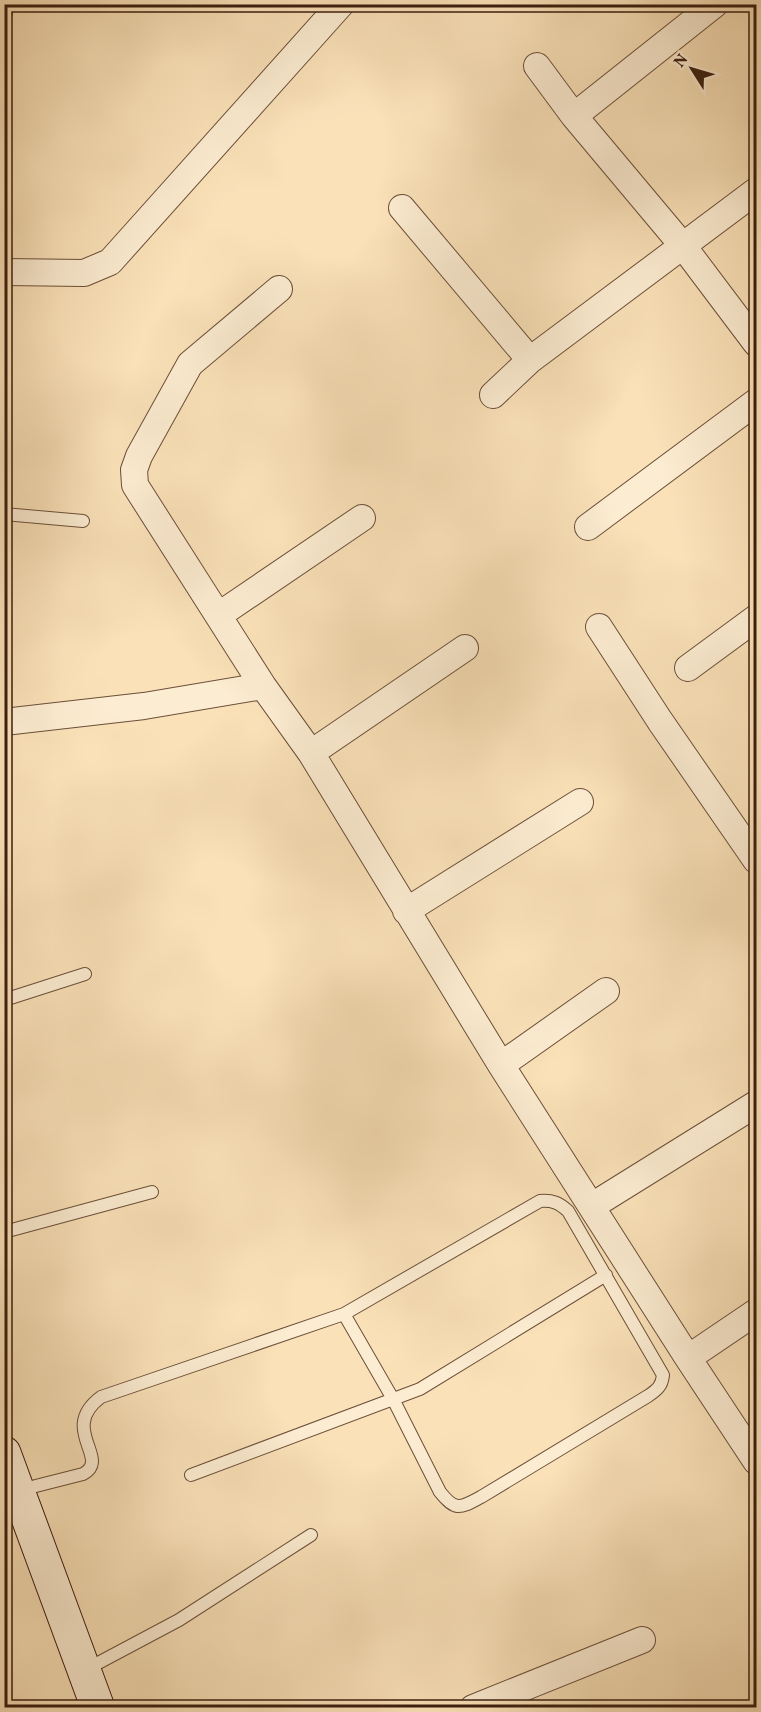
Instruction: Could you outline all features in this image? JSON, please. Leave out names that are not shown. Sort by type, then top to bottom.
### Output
[{"type":"street","points":[[4,272],[84,273],[110,262],[341,4]]},
{"type":"street","points":[[574,117],[715,4]]},
{"type":"street","points":[[537,66],[574,117],[683,246],[756,343]]},
{"type":"street","points":[[494,396],[530,360],[756,191]]},
{"type":"street","points":[[402,208],[530,360]]},
{"type":"street","points":[[279,288],[190,364],[139,456],[134,470],[135,485],[263,686],[311,753],[501,1065],[756,1461]]},
{"type":"street","points":[[588,527],[756,402]]},
{"type":"street","points":[[219,615],[362,518]]},
{"type":"street","points":[[688,668],[756,618]]},
{"type":"street","points":[[599,627],[660,721],[756,860]]},
{"type":"street","points":[[311,753],[465,648]]},
{"type":"street","points":[[4,722],[144,706],[263,686]]},
{"type":"street","points":[[406,910],[580,802]]},
{"type":"street","points":[[501,1065],[606,991]]},
{"type":"street","points":[[592,1206],[756,1104]]},
{"type":"street","points":[[688,1358],[756,1312]]},
{"type":"street","points":[[4,1453],[98,1707]]},
{"type":"street","points":[[473,1707],[642,1640]]},
{"type":"lane","points":[[4,21],[8,4]]},
{"type":"lane","points":[[4,514],[83,521]]},
{"type":"lane","points":[[4,1000],[85,974]]},
{"type":"lane","points":[[4,1232],[152,1192]]},
{"type":"lane","points":[[19,1490],[83,1474],[90,1469],[93,1460],[82,1426],[83,1418],[86,1411],[100,1397],[344,1314],[540,1201],[551,1200],[568,1211],[663,1375],[662,1383],[657,1391],[481,1497],[463,1507],[452,1505],[440,1492],[393,1399],[344,1314]]},
{"type":"lane","points":[[191,1475],[420,1389],[606,1275]]},
{"type":"lane","points":[[84,1671],[179,1620],[310,1535]]}]
